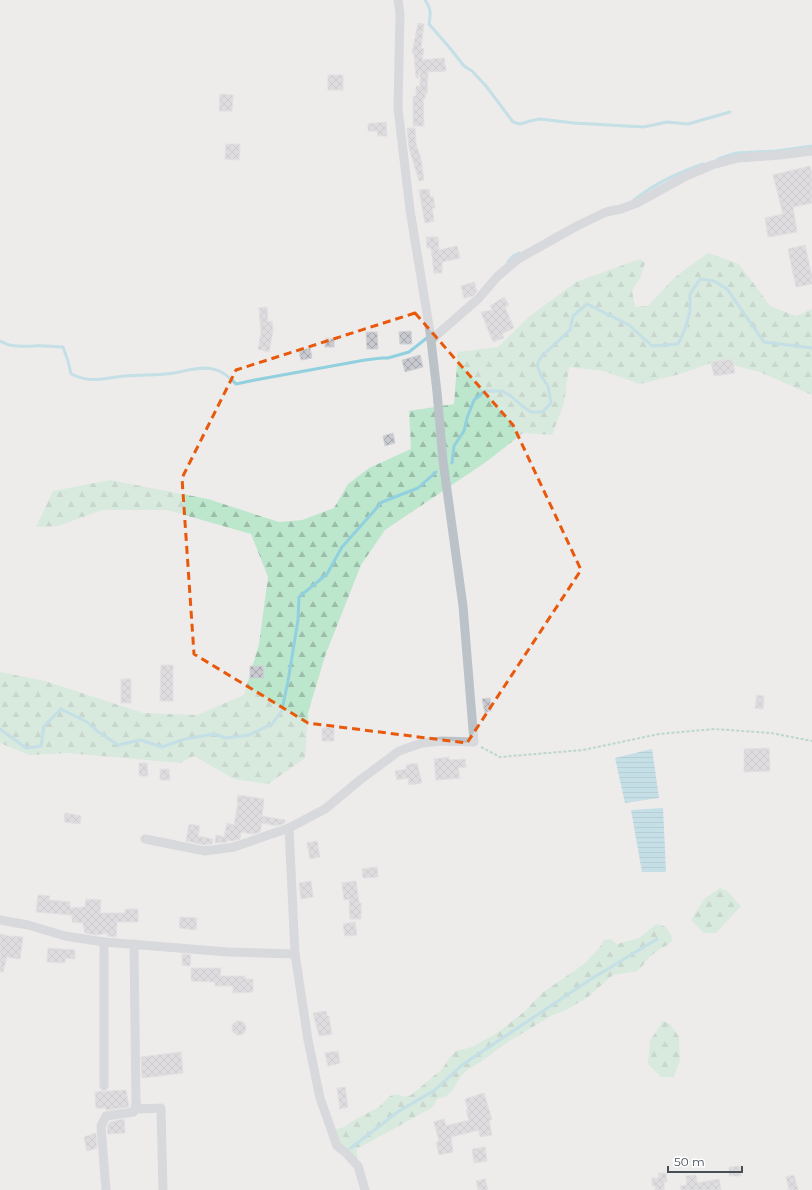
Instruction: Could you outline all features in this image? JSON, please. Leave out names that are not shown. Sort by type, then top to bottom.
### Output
[{"type":"street","points":[[146,839],[205,852],[234,847],[289,828],[325,809],[360,780],[398,752],[422,743],[442,741],[474,742],[465,622],[442,461],[437,392],[431,340],[410,210],[398,108],[400,13],[398,0]]},
{"type":"street","points":[[431,340],[478,299],[497,278],[518,259],[577,226],[606,212],[621,209],[637,203],[686,176],[712,165],[738,158],[812,151]]},
{"type":"street","points":[[289,828],[294,954],[308,1040],[320,1098],[337,1146],[358,1166],[365,1190]]},
{"type":"street","points":[[0,920],[28,925],[65,936],[104,942],[228,952],[294,954]]},
{"type":"street","points":[[104,942],[104,1086]]},
{"type":"street","points":[[106,1190],[102,1126],[106,1116],[134,1112],[136,1104],[134,944]]},
{"type":"street","points":[[136,1104],[140,1109],[161,1108],[163,1190]]},
{"type":"path","points":[[474,742],[500,757],[583,750],[659,734],[714,729],[771,733],[812,741]]},
{"type":"highlighted area","points":[[415,313],[513,425],[581,570],[467,743],[308,723],[194,654],[182,478],[236,370]]},
{"type":"green space","points":[[708,253],[739,264],[770,306],[796,316],[812,309],[812,395],[760,372],[716,361],[680,374],[640,384],[604,371],[569,367],[564,403],[552,435],[523,433],[486,462],[385,530],[361,565],[325,656],[308,713],[305,758],[268,784],[234,779],[194,756],[180,763],[68,753],[29,755],[0,743],[0,672],[45,681],[143,713],[197,715],[244,695],[259,644],[268,577],[251,534],[167,510],[102,510],[58,526],[36,527],[53,491],[110,480],[208,499],[279,522],[302,520],[334,508],[348,484],[369,468],[411,449],[409,411],[454,404],[458,352],[498,347],[530,316],[576,282],[640,259],[645,263],[640,278],[632,291],[635,307],[648,306],[674,278]]},
{"type":"green space","points":[[720,888],[726,890],[741,906],[716,933],[704,933],[691,920],[704,899]]},
{"type":"green space","points":[[658,924],[666,927],[673,939],[668,945],[661,948],[648,958],[637,971],[613,975],[588,997],[566,1010],[551,1016],[508,1042],[467,1070],[461,1076],[452,1091],[445,1097],[437,1099],[433,1107],[357,1149],[358,1166],[331,1131],[344,1127],[379,1107],[390,1096],[397,1094],[404,1097],[411,1095],[442,1069],[456,1051],[472,1047],[500,1031],[525,1011],[542,993],[584,964],[600,947],[604,940],[611,939],[617,944],[639,938]]},
{"type":"green space","points":[[663,1021],[670,1024],[679,1037],[680,1061],[673,1077],[661,1077],[648,1064],[650,1041]]},
{"type":"water","points":[[652,749],[659,798],[625,803],[615,758]]},
{"type":"water","points":[[663,808],[666,872],[642,872],[631,810]]},
{"type":"building","points":[[418,23],[424,24],[421,48],[424,49],[422,60],[444,58],[446,71],[428,72],[427,94],[425,94],[425,99],[423,99],[424,126],[413,126],[413,96],[416,96],[416,86],[420,86],[420,69],[418,78],[416,78],[414,54],[412,53]]},
{"type":"building","points":[[328,75],[343,75],[343,90],[328,90]]},
{"type":"building","points":[[220,94],[233,95],[232,111],[219,111]]},
{"type":"building","points":[[386,122],[387,136],[378,136],[377,131],[368,131],[368,124]]},
{"type":"building","points":[[407,128],[415,128],[416,144],[421,159],[424,180],[419,181],[409,148]]},
{"type":"building","points":[[226,144],[240,144],[239,160],[225,159]]},
{"type":"building","points":[[810,166],[812,173],[812,203],[793,207],[797,232],[768,237],[765,218],[783,214],[773,175]]},
{"type":"building","points":[[429,189],[430,197],[433,196],[435,208],[432,208],[434,221],[425,223],[419,190]]},
{"type":"building","points":[[426,237],[438,237],[439,250],[457,246],[460,258],[442,262],[442,273],[434,273],[431,248],[427,248]]},
{"type":"building","points":[[805,245],[812,276],[812,284],[796,287],[788,249]]},
{"type":"building","points":[[474,282],[477,291],[473,296],[464,298],[461,286]]},
{"type":"building","points":[[504,297],[509,305],[505,307],[514,328],[502,334],[504,338],[493,342],[481,312],[493,310],[490,306]]},
{"type":"building","points":[[267,307],[268,322],[272,321],[273,331],[269,352],[258,349],[261,333],[259,308]]},
{"type":"building","points":[[411,331],[412,344],[400,344],[399,332]]},
{"type":"building","points":[[366,332],[377,332],[378,349],[367,349]]},
{"type":"building","points":[[325,338],[334,338],[334,347],[325,347]]},
{"type":"building","points":[[310,348],[312,358],[301,360],[299,351]]},
{"type":"building","points":[[420,355],[423,367],[405,372],[402,360]]},
{"type":"building","points":[[732,359],[735,373],[714,376],[711,362]]},
{"type":"building","points":[[393,433],[395,443],[385,446],[383,436]]},
{"type":"building","points":[[161,665],[173,665],[173,701],[160,701]]},
{"type":"building","points":[[250,666],[263,666],[264,678],[250,678]]},
{"type":"building","points":[[121,679],[131,679],[131,703],[121,703]]},
{"type":"building","points":[[757,695],[764,696],[763,709],[755,708]]},
{"type":"building","points":[[490,698],[492,711],[485,713],[482,699]]},
{"type":"building","points":[[334,727],[334,741],[322,741],[322,728]]},
{"type":"building","points":[[769,748],[770,771],[744,772],[744,749]]},
{"type":"building","points":[[449,757],[449,760],[465,759],[466,767],[458,768],[460,778],[436,780],[434,759]]},
{"type":"building","points":[[139,763],[147,763],[148,776],[139,776]]},
{"type":"building","points":[[417,763],[422,783],[409,785],[408,778],[397,780],[395,771],[407,769],[406,765]]},
{"type":"building","points":[[160,769],[169,769],[170,780],[160,780]]},
{"type":"building","points":[[238,795],[264,799],[262,816],[285,820],[285,823],[276,826],[262,823],[260,832],[252,834],[241,832],[240,839],[215,843],[216,835],[224,837],[227,823],[234,825]]},
{"type":"building","points":[[65,813],[81,816],[80,824],[64,822]]},
{"type":"building","points":[[189,824],[200,826],[198,836],[213,839],[212,844],[205,845],[186,841]]},
{"type":"building","points":[[317,841],[320,857],[310,859],[307,843]]},
{"type":"building","points":[[377,867],[378,877],[363,878],[362,869]]},
{"type":"building","points":[[311,881],[313,897],[301,899],[299,883]]},
{"type":"building","points":[[356,881],[359,903],[361,903],[361,919],[350,919],[349,899],[344,900],[342,883]]},
{"type":"building","points":[[38,895],[50,896],[49,900],[70,902],[70,908],[85,907],[86,899],[101,900],[100,913],[125,913],[125,909],[138,909],[138,922],[117,922],[116,937],[107,936],[108,933],[96,935],[85,933],[83,923],[72,922],[72,915],[36,912]]},
{"type":"building","points":[[180,917],[197,918],[196,930],[179,928]]},
{"type":"building","points":[[355,922],[357,935],[345,936],[343,924]]},
{"type":"building","points":[[0,934],[13,937],[23,937],[20,959],[7,957],[3,972],[0,972]]},
{"type":"building","points":[[48,948],[75,950],[75,959],[65,958],[65,963],[47,962]]},
{"type":"building","points":[[182,954],[191,955],[190,966],[182,965]]},
{"type":"building","points":[[191,968],[221,968],[220,976],[245,976],[245,979],[253,979],[253,992],[233,993],[233,986],[215,986],[215,982],[191,981]]},
{"type":"building","points":[[326,1011],[327,1016],[329,1016],[332,1034],[319,1036],[313,1013]]},
{"type":"building","points":[[239,1021],[244,1023],[246,1028],[244,1033],[239,1035],[234,1033],[232,1028],[234,1023]]},
{"type":"building","points":[[338,1051],[340,1063],[328,1066],[325,1053]]},
{"type":"building","points":[[181,1052],[183,1073],[142,1078],[141,1057]]},
{"type":"building","points":[[345,1087],[348,1107],[340,1109],[337,1088]]},
{"type":"building","points":[[126,1090],[129,1107],[106,1110],[106,1108],[96,1108],[95,1092]]},
{"type":"building","points":[[484,1093],[492,1120],[489,1120],[492,1135],[480,1137],[479,1130],[451,1137],[453,1152],[439,1155],[436,1142],[439,1141],[434,1122],[444,1119],[446,1126],[469,1120],[465,1099]]},
{"type":"building","points":[[124,1119],[125,1133],[108,1134],[107,1127],[110,1122]]},
{"type":"building","points":[[96,1133],[97,1148],[87,1151],[84,1137]]},
{"type":"building","points":[[485,1147],[487,1161],[474,1163],[472,1149]]},
{"type":"building","points":[[741,1166],[741,1176],[729,1176],[729,1167]]},
{"type":"building","points":[[658,1173],[666,1173],[667,1182],[664,1182],[664,1190],[655,1190],[655,1186],[652,1186],[652,1178],[659,1178]]},
{"type":"building","points":[[696,1175],[697,1183],[719,1179],[721,1190],[681,1190],[680,1186],[687,1185],[686,1176]]},
{"type":"building","points":[[794,1175],[798,1190],[789,1190],[786,1177]]},
{"type":"building","points":[[485,1179],[488,1190],[478,1190],[476,1181]]},
{"type":"waterway","points":[[425,0],[430,12],[429,24],[464,66],[472,71],[486,86],[513,122],[520,124],[540,119],[574,123],[644,127],[667,122],[688,124],[730,112]]},
{"type":"waterway","points":[[718,159],[736,153],[776,151],[812,146]]},
{"type":"waterway","points":[[634,200],[667,179],[703,164]]},
{"type":"waterway","points":[[508,262],[513,256],[519,253]]},
{"type":"waterway","points":[[452,463],[454,446],[464,431],[474,400],[485,391],[502,391],[511,396],[531,412],[543,412],[551,403],[548,386],[541,376],[537,365],[541,357],[570,330],[573,316],[587,304],[629,325],[652,346],[678,344],[685,329],[690,311],[690,294],[700,279],[714,281],[727,289],[764,342],[812,348]]},
{"type":"waterway","points":[[0,341],[9,345],[17,346],[63,347],[71,374],[85,379],[98,380],[131,375],[174,373],[198,368],[208,368],[223,373],[236,384],[365,360],[388,358],[409,352],[428,337]]},
{"type":"waterway","points":[[0,729],[26,748],[41,746],[44,726],[61,709],[87,722],[97,731],[118,745],[141,740],[162,747],[185,739],[214,734],[226,738],[249,735],[272,724],[282,710],[298,620],[299,597],[327,574],[342,547],[382,502],[418,488],[436,472]]},
{"type":"waterway","points":[[351,1148],[399,1111],[435,1090],[462,1065],[588,981],[657,939]]}]
